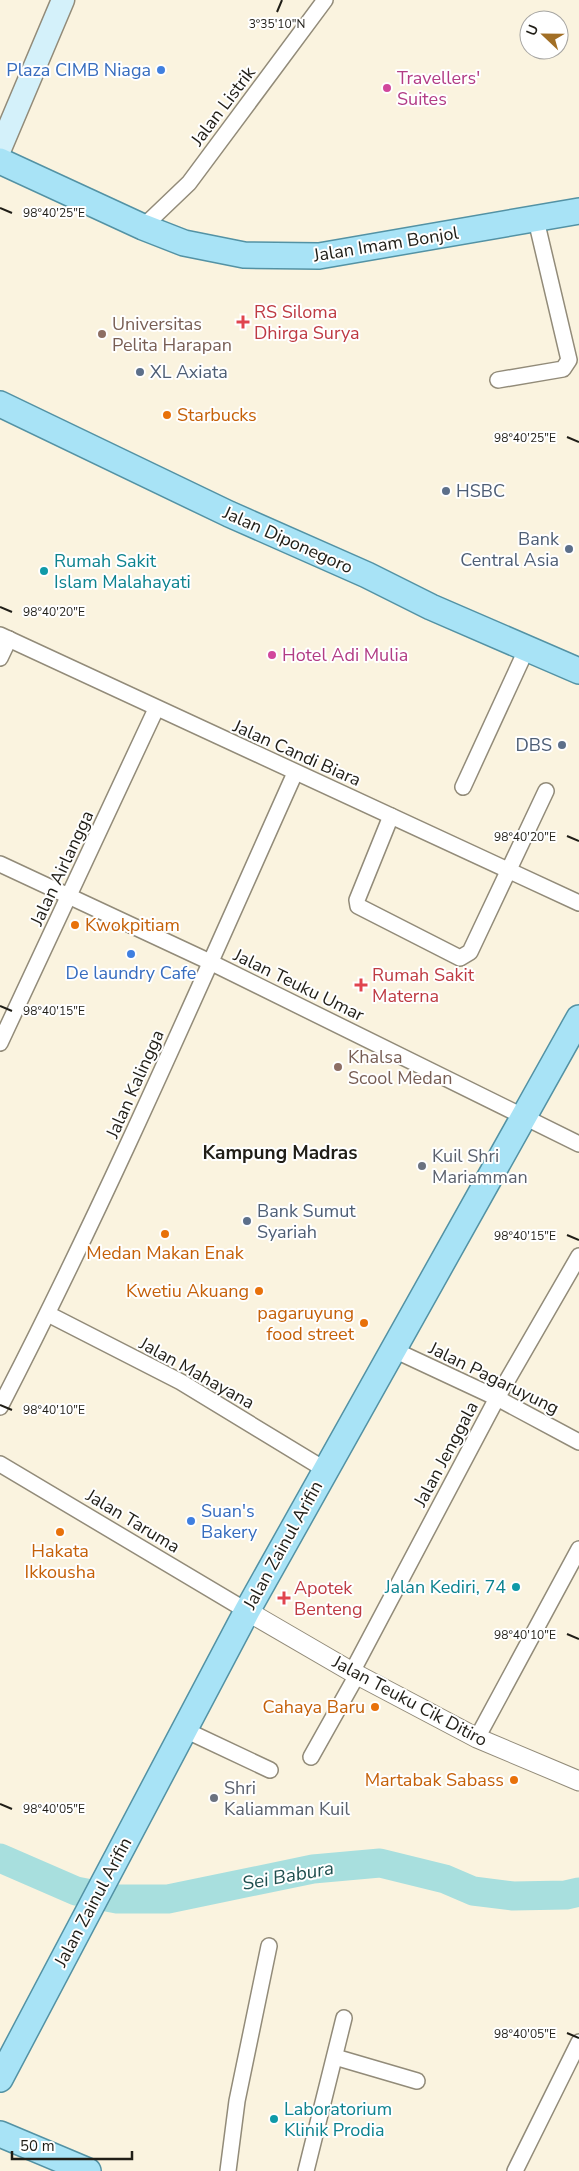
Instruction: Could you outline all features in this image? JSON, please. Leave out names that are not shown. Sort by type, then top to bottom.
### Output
[{"type":"main road","points":[[0,149],[62,0]]},
{"type":"main road","name":"Jalan Imam Bonjol","points":[[0,161],[143,227],[184,243],[244,255],[307,257],[536,220],[579,211]]},
{"type":"main road","name":"Jalan Diponegoro","points":[[0,404],[229,514],[367,575],[431,607],[579,671]]},
{"type":"main road","name":"Jalan Zainul Arifin","points":[[0,2079],[183,1729],[324,1469],[579,1018]]},
{"type":"main road","points":[[0,2134],[88,2171]]},
{"type":"street","name":"Jalan Listrik","points":[[143,227],[189,183],[325,0]]},
{"type":"street","points":[[498,380],[563,369],[568,364],[569,356],[536,220]]},
{"type":"street","points":[[0,658],[5,637]]},
{"type":"street","name":"Jalan Candi Biara","points":[[5,637],[156,709],[579,903]]},
{"type":"street","points":[[462,787],[527,648]]},
{"type":"street","name":"Jalan Airlangga","points":[[0,1043],[156,709]]},
{"type":"street","name":"Jalan Kalingga","points":[[0,1408],[108,1189],[296,772]]},
{"type":"street","points":[[391,816],[357,900],[358,906],[460,958],[470,952],[546,791]]},
{"type":"street","name":"Jalan Teuku Umar","points":[[0,864],[210,962],[579,1144]]},
{"type":"street","name":"Jalan Jenggala","points":[[311,1757],[497,1398],[579,1256]]},
{"type":"street","name":"Jalan Mahayana","points":[[48,1314],[181,1382],[324,1469]]},
{"type":"street","name":"Jalan Pagaruyung","points":[[392,1349],[497,1398],[579,1442]]},
{"type":"street","name":"Jalan Taruma","points":[[0,1464],[247,1611]]},
{"type":"street","points":[[477,1738],[579,1549]]},
{"type":"street","name":"Jalan Teuku Cik Ditiro","points":[[247,1611],[354,1673],[477,1738],[579,1781]]},
{"type":"street","points":[[183,1729],[270,1770]]},
{"type":"street","points":[[228,2171],[237,2101],[268,1946]]},
{"type":"street","points":[[306,2171],[344,2018]]},
{"type":"street","points":[[515,2171],[579,2042]]},
{"type":"street","points":[[335,2057],[416,2081]]},
{"type":"waterway","name":"Sei Babura","points":[[0,1858],[76,1891],[117,1899],[168,1899],[313,1869],[380,1863],[445,1879],[473,1891],[513,1896],[566,1895],[579,1892]]},
{"type":"place","name":"Plaza CIMB Niaga","points":[[161,70]]},
{"type":"place","name":"Travellers' Suites","points":[[387,88]]},
{"type":"place","name":"RS Siloma Dhirga Surya","points":[[243,322]]},
{"type":"place","name":"Universitas Pelita Harapan","points":[[102,334]]},
{"type":"place","name":"XL Axiata","points":[[140,372]]},
{"type":"place","name":"Starbucks","points":[[167,415]]},
{"type":"place","name":"HSBC","points":[[446,491]]},
{"type":"place","name":"Bank Central Asia","points":[[569,549]]},
{"type":"place","name":"Rumah Sakit Islam Malahayati","points":[[44,571]]},
{"type":"place","name":"Hotel Adi Mulia","points":[[272,655]]},
{"type":"place","name":"DBS","points":[[562,745]]},
{"type":"place","name":"Kwokpitiam","points":[[75,925]]},
{"type":"place","name":"De laundry Cafe","points":[[131,954]]},
{"type":"place","name":"Rumah Sakit Materna","points":[[361,985]]},
{"type":"place","name":"Khalsa Scool Medan","points":[[338,1067]]},
{"type":"place","name":"Kuil Shri Mariamman","points":[[422,1166]]},
{"type":"place","name":"Bank Sumut Syariah","points":[[247,1221]]},
{"type":"place","name":"Medan Makan Enak","points":[[165,1234]]},
{"type":"place","name":"Kwetiu Akuang","points":[[259,1291]]},
{"type":"place","name":"pagaruyung food street","points":[[364,1323]]},
{"type":"place","name":"Suan's Bakery","points":[[191,1521]]},
{"type":"place","name":"Hakata Ikkousha","points":[[60,1532]]},
{"type":"place","name":"Jalan Kediri, 74","points":[[516,1587]]},
{"type":"place","name":"Apotek Benteng","points":[[284,1598]]},
{"type":"place","name":"Cahaya Baru","points":[[375,1707]]},
{"type":"place","name":"Martabak Sabass","points":[[514,1780]]},
{"type":"place","name":"Shri Kaliamman Kuil","points":[[214,1798]]},
{"type":"place","name":"Laboratorium Klinik Prodia","points":[[274,2119]]},
{"type":"district","name":"Kampung Madras","points":[[280,1153]]}]
